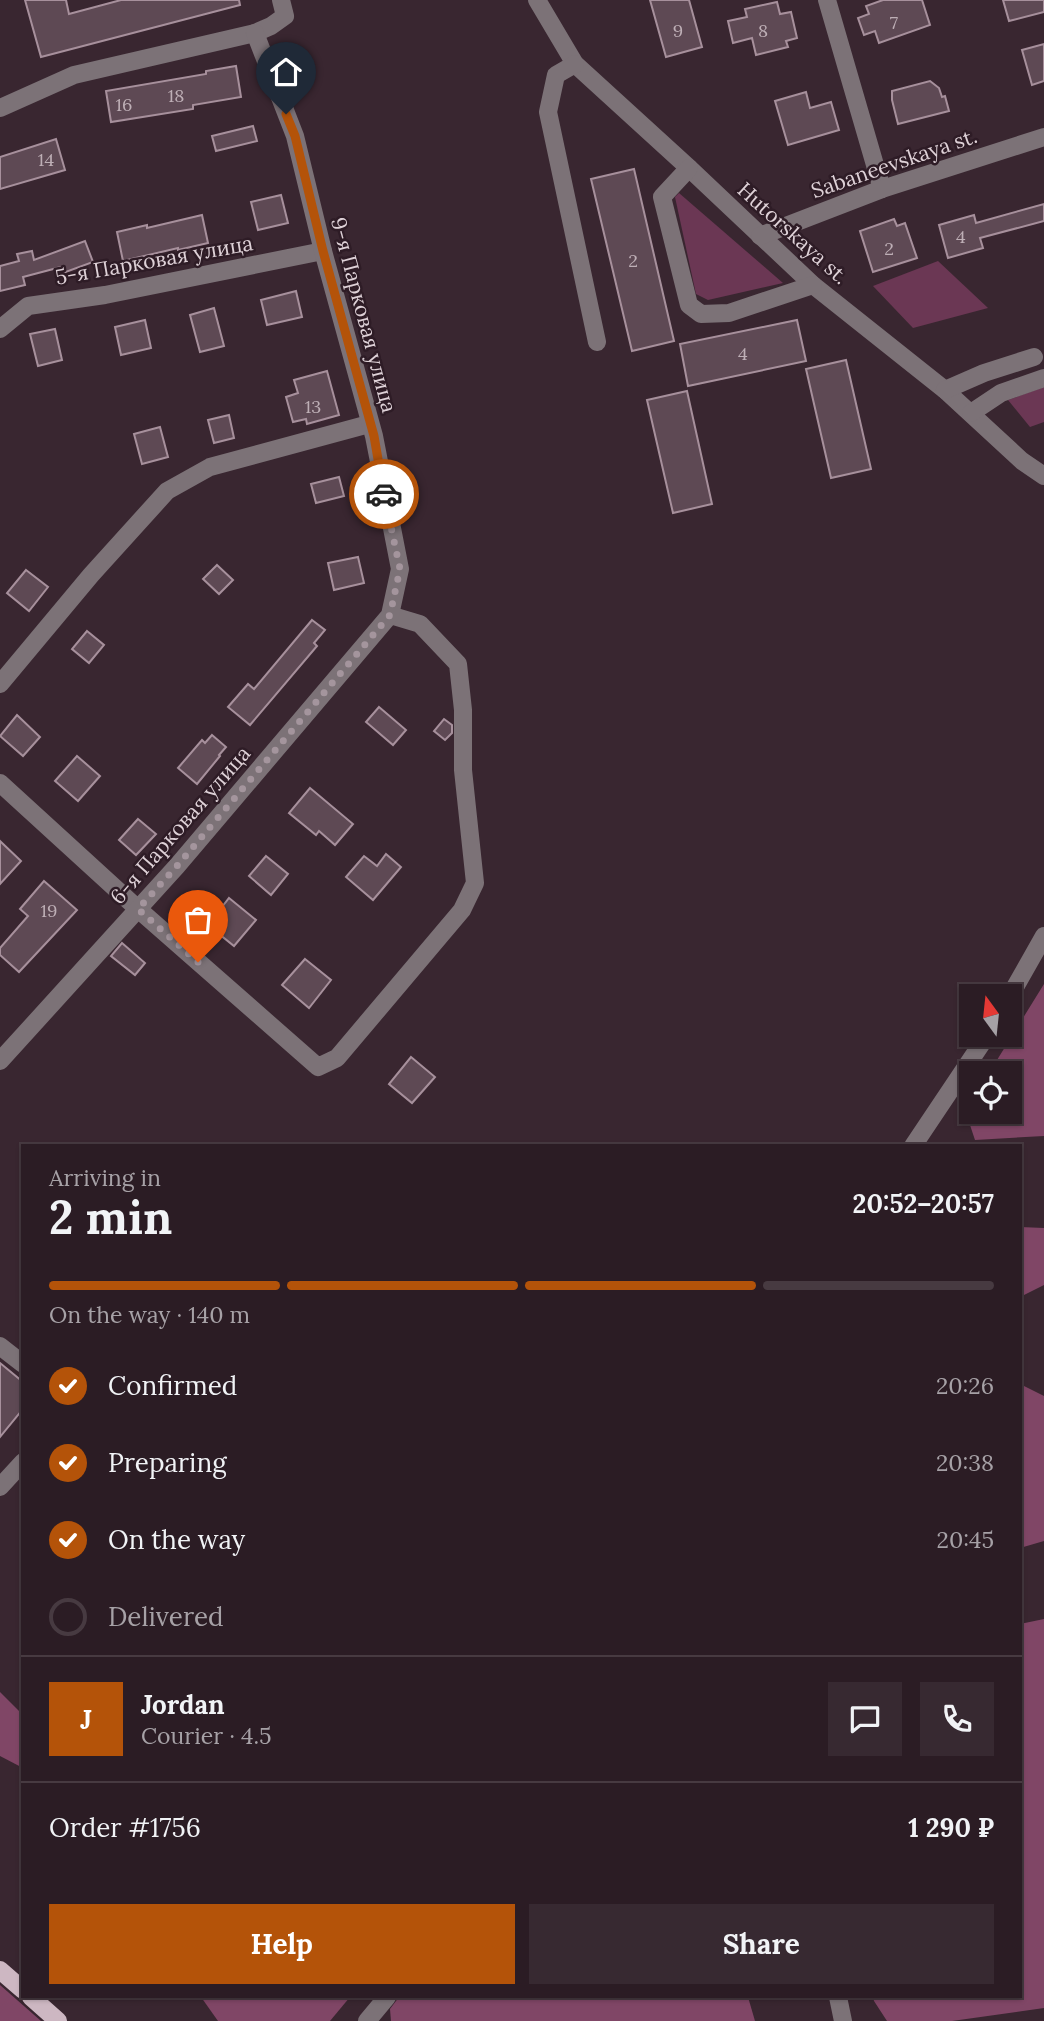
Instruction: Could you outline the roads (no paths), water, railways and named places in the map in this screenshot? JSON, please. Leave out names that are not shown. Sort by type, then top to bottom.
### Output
[{"type":"main road","points":[[0,1970],[21,1988]]},
{"type":"main road","points":[[32,1998],[58,2021]]},
{"type":"street","points":[[0,108],[74,75],[255,33],[285,16],[281,0]]},
{"type":"street","name":"Hutorskaya st.","points":[[537,0],[575,64],[813,285],[946,390],[1023,461],[1044,475]]},
{"type":"street","points":[[827,0],[882,189]]},
{"type":"street","name":"9-я Парковая улица","points":[[255,33],[295,136],[323,251],[374,436],[400,569],[390,615]]},
{"type":"street","points":[[575,64],[556,75],[548,112],[597,342]]},
{"type":"street","name":"Sabaneevskaya st.","points":[[760,236],[882,189],[1044,137]]},
{"type":"street","points":[[689,168],[662,197],[690,305],[701,314],[729,313],[813,285]]},
{"type":"street","name":"5-я Парковая улица","points":[[0,328],[28,306],[105,295],[323,251]]},
{"type":"street","points":[[946,390],[984,373],[1034,358]]},
{"type":"street","points":[[971,413],[1001,393],[1044,378]]},
{"type":"street","points":[[0,684],[91,575],[167,491],[210,467],[369,424]]},
{"type":"street","points":[[0,783],[318,1067],[337,1058],[364,1027],[462,910],[475,883],[463,770],[463,710],[458,664],[420,624],[390,615]]},
{"type":"street","name":"6-я Парковая улица","points":[[0,1061],[177,866],[390,615]]},
{"type":"street","points":[[1017,984],[1044,936]]},
{"type":"street","points":[[914,1144],[979,1047]]},
{"type":"street","points":[[0,1346],[21,1362]]},
{"type":"street","points":[[0,1487],[21,1464]]},
{"type":"street","points":[[367,2021],[386,1998]]},
{"type":"street","points":[[838,1998],[843,2021]]}]
